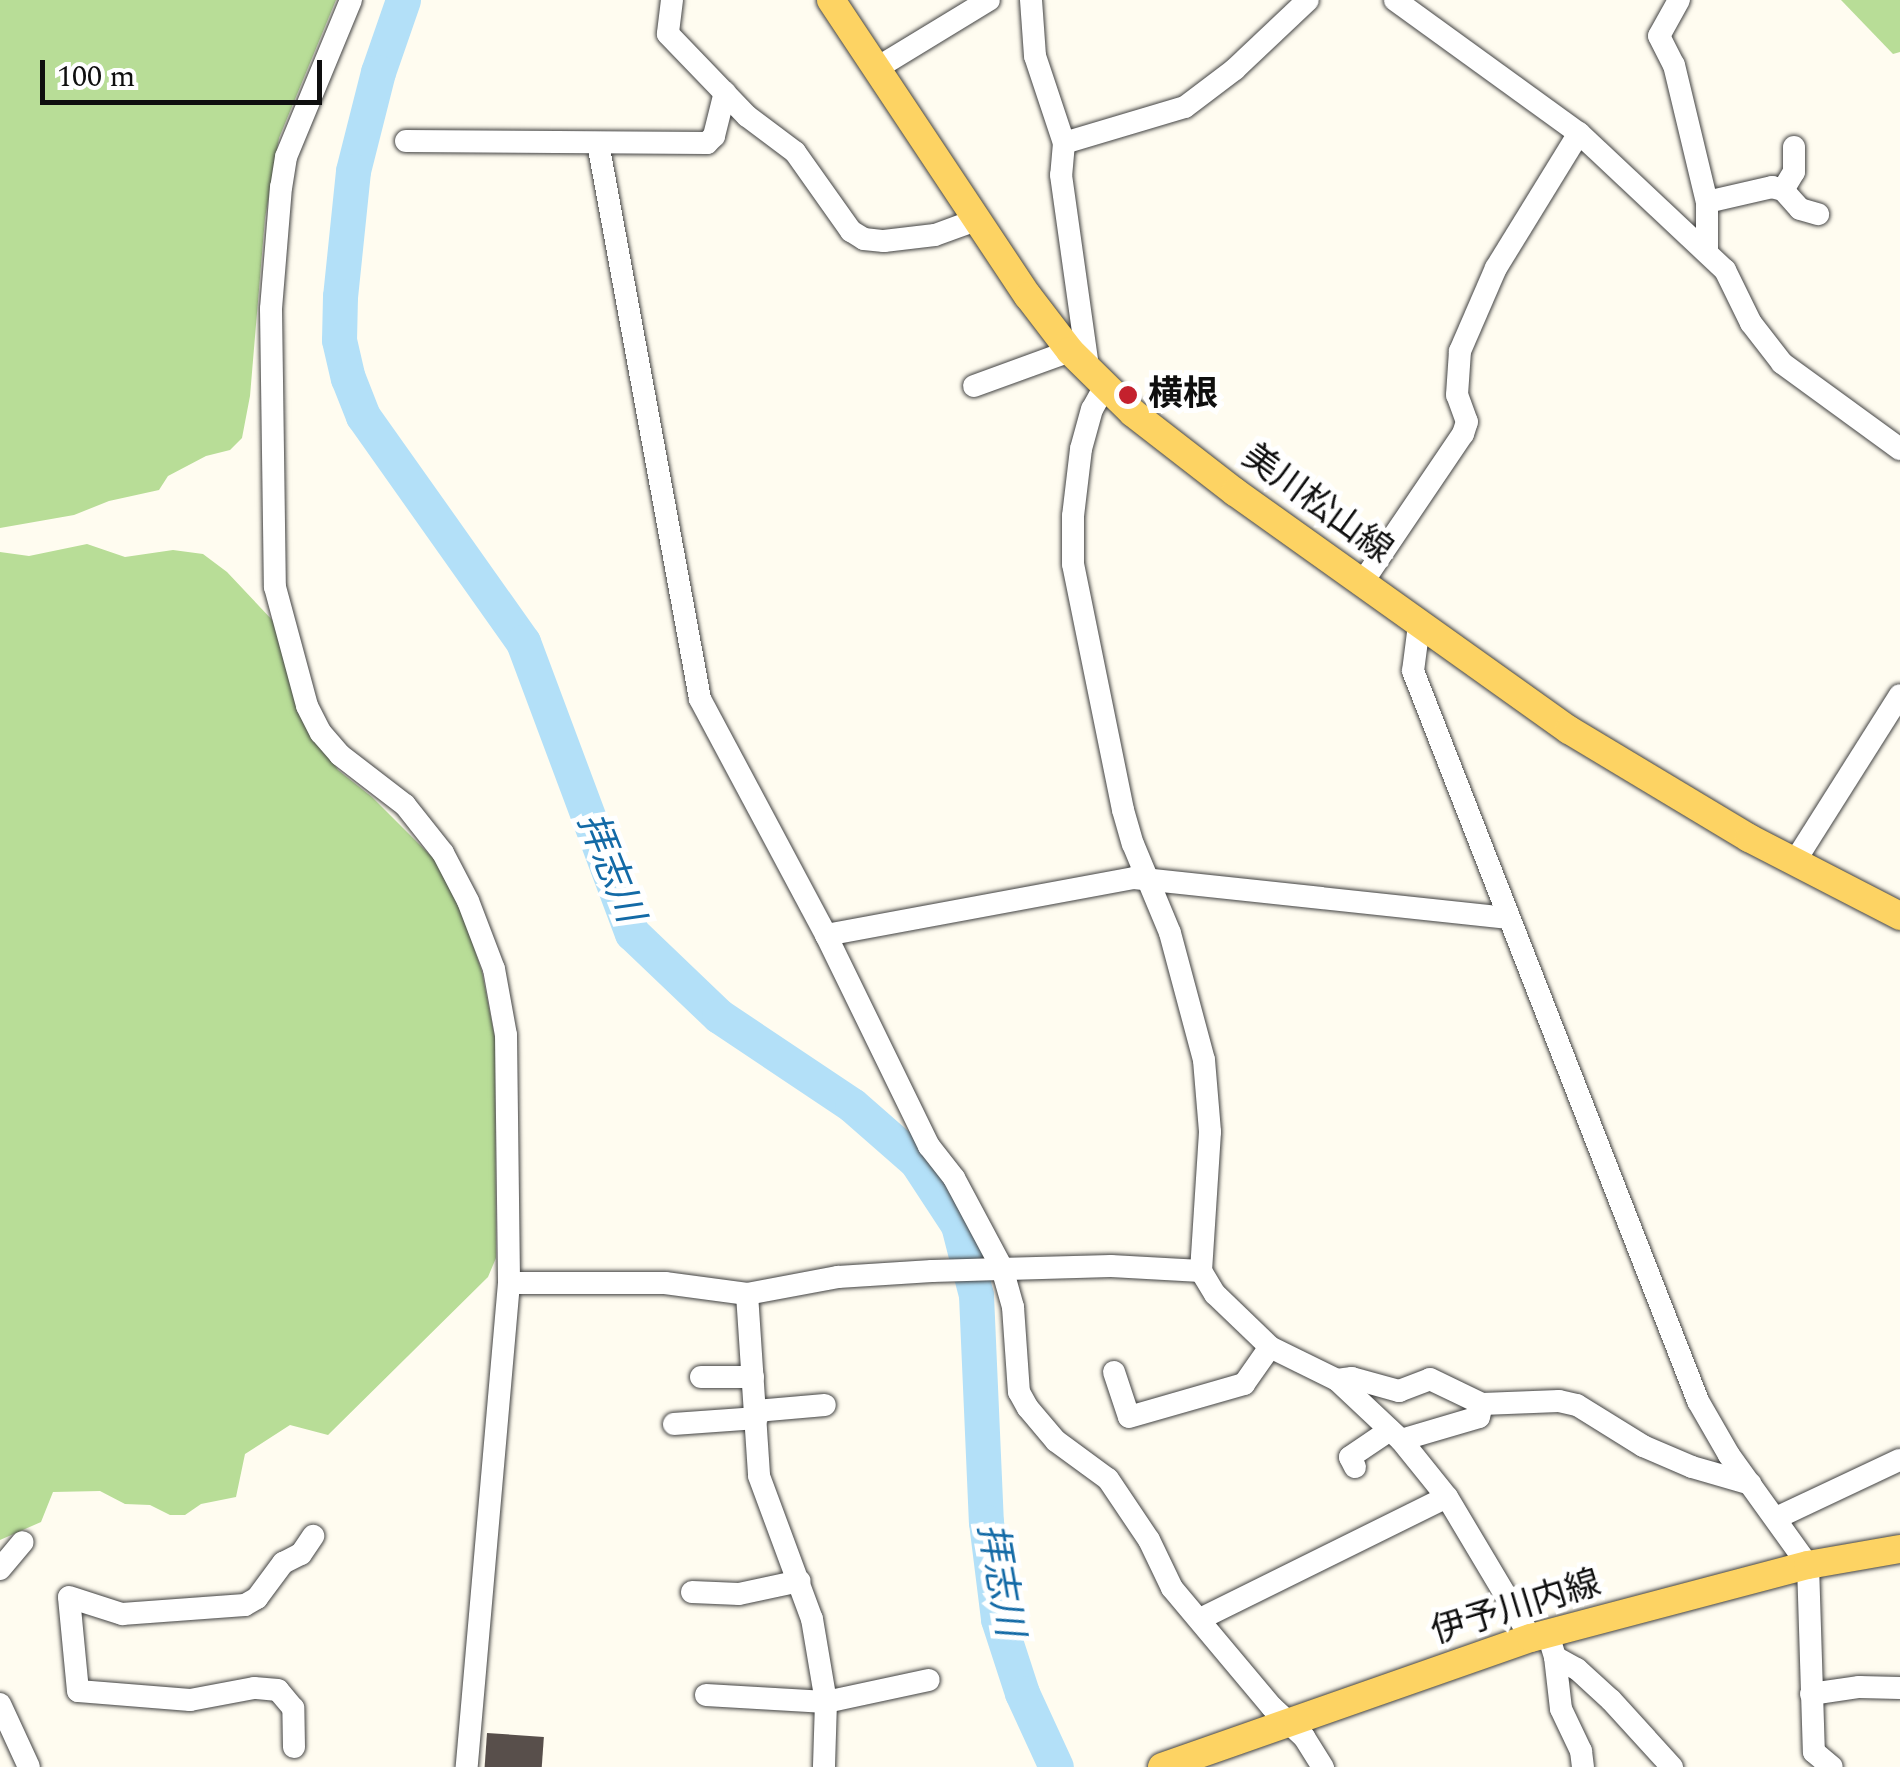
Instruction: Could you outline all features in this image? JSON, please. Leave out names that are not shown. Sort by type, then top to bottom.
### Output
[{"type":"main road","name":"美川松山線","points":[[831,0],[976,220],[1088,368],[1167,442],[1419,625],[1626,765],[1749,838],[1900,916]]},
{"type":"main road","name":"伊予川内線","points":[[1162,1767],[1289,1722],[1808,1565],[1900,1549]]},
{"type":"street","points":[[350,0],[286,157],[281,186],[271,309],[274,587],[307,706],[321,732],[340,755],[405,805],[444,852],[468,900],[494,969],[510,1086],[509,1283],[467,1767]]},
{"type":"street","points":[[672,0],[668,34],[747,116],[794,152],[851,232],[864,239],[936,235],[976,220]]},
{"type":"street","points":[[877,68],[989,0]]},
{"type":"street","points":[[1031,0],[1035,56],[1064,143],[1061,175],[1092,408],[1081,449],[1073,516],[1073,564],[1123,810],[1132,844],[1152,881],[1184,979],[1204,1060],[1210,1132],[1202,1271],[1215,1294],[1270,1346],[1337,1380],[1395,1435],[1447,1497],[1545,1643],[1611,1700],[1672,1767]]},
{"type":"street","points":[[1064,143],[1186,107],[1235,69],[1308,0]]},
{"type":"street","points":[[1395,0],[1579,133],[1725,270],[1751,323],[1782,363],[1900,448]]},
{"type":"street","points":[[1679,0],[1659,36],[1674,64],[1707,202],[1707,250]]},
{"type":"street","points":[[406,140],[707,143],[714,136],[725,92]]},
{"type":"street","points":[[1362,582],[1464,434],[1467,422],[1457,395],[1460,351],[1496,268],[1579,133]]},
{"type":"street","points":[[598,143],[700,699],[826,935],[929,1146],[954,1178],[998,1268],[1013,1307],[1019,1392],[1028,1408],[1056,1442],[1108,1480],[1149,1540],[1172,1588],[1289,1722],[1323,1767]]},
{"type":"street","points":[[1783,190],[1794,172],[1794,147]]},
{"type":"street","points":[[1707,202],[1754,188],[1783,190],[1800,209],[1818,214]]},
{"type":"street","points":[[974,386],[1088,368]]},
{"type":"street","points":[[1419,625],[1414,672],[1698,1401],[1808,1565],[1814,1752],[1832,1767]]},
{"type":"street","points":[[1795,860],[1900,696]]},
{"type":"street","points":[[826,935],[1134,878],[1507,918]]},
{"type":"street","points":[[509,1283],[665,1283],[747,1294],[838,1277],[932,1271],[1111,1266],[1202,1271]]},
{"type":"street","points":[[747,1294],[764,1496],[800,1581],[818,1646],[826,1702],[824,1767]]},
{"type":"street","points":[[1114,1372],[1129,1417],[1244,1384],[1270,1346]]},
{"type":"street","points":[[701,1377],[752,1376]]},
{"type":"street","points":[[1337,1380],[1352,1378],[1399,1392],[1439,1380],[1482,1404],[1578,1404],[1643,1446],[1692,1468],[1751,1484]]},
{"type":"street","points":[[1355,1468],[1350,1457],[1395,1435],[1479,1417],[1482,1404]]},
{"type":"street","points":[[674,1424],[825,1405]]},
{"type":"street","points":[[1776,1518],[1899,1460]]},
{"type":"street","points":[[1200,1619],[1447,1497]]},
{"type":"street","points":[[294,1747],[292,1708],[278,1690],[254,1688],[190,1700],[78,1691],[69,1598],[122,1614],[246,1605],[257,1598],[282,1563],[301,1554],[312,1536]]},
{"type":"street","points":[[0,1568],[22,1542]]},
{"type":"street","points":[[692,1592],[739,1594],[800,1581]]},
{"type":"street","points":[[1545,1643],[1561,1709],[1583,1767]]},
{"type":"street","points":[[706,1696],[826,1702],[929,1680]]},
{"type":"street","points":[[1812,1694],[1858,1687],[1900,1688]]},
{"type":"street","points":[[0,1704],[28,1767]]},
{"type":"green space","points":[[0,0],[336,0],[279,138],[265,218],[250,396],[242,438],[230,450],[206,456],[168,476],[159,490],[109,501],[74,515],[0,528]]},
{"type":"green space","points":[[1841,0],[1900,0],[1900,52],[1893,54]]},
{"type":"green space","points":[[87,544],[125,557],[173,550],[203,554],[227,572],[276,624],[308,725],[338,770],[372,797],[438,863],[460,906],[482,972],[495,1039],[496,1258],[488,1277],[328,1435],[290,1425],[245,1454],[236,1497],[201,1504],[185,1515],[170,1515],[150,1505],[125,1504],[100,1491],[53,1492],[41,1522],[0,1540],[0,552],[29,556]]},
{"type":"building","points":[[487,1733],[544,1737],[542,1767],[485,1767]]},
{"type":"waterway","name":"拝志川","points":[[403,0],[378,72],[353,171],[340,296],[339,340],[348,378],[363,416],[523,642],[632,933],[719,1016],[852,1105],[916,1161],[958,1225],[976,1295],[986,1522],[998,1619],[1022,1693],[1056,1767]]},
{"type":"place","name":"横根","points":[[1128,395]]}]
